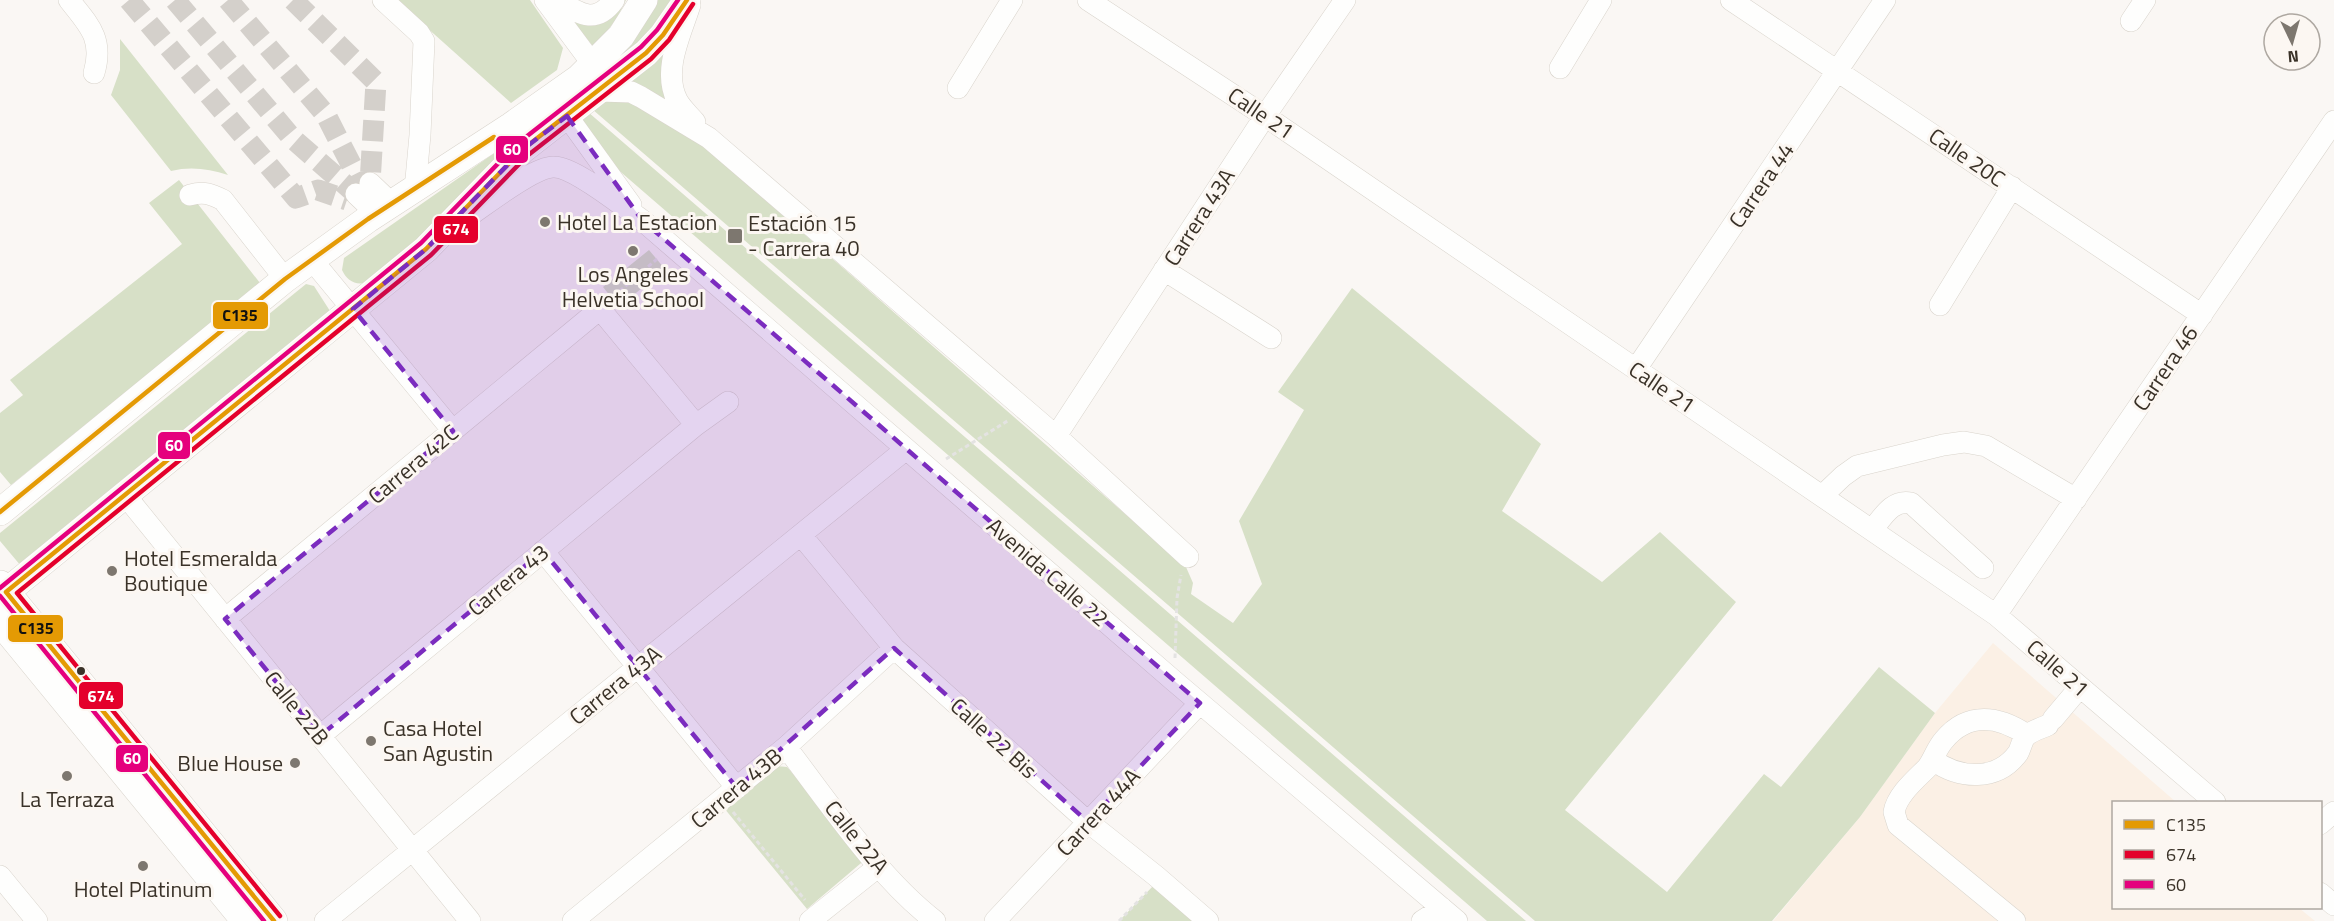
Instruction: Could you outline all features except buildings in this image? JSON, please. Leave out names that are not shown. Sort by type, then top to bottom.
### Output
[{"type":"main road","points":[[274,921],[2,591],[125,495],[444,232],[522,150],[567,116],[597,79],[644,0]]},
{"type":"main road","points":[[0,512],[285,279],[380,212],[511,126],[646,53],[663,35],[687,0]]},
{"type":"main road","points":[[0,622],[245,921]]},
{"type":"street","points":[[69,0],[95,36],[98,50],[94,73]]},
{"type":"street","points":[[382,0],[419,33],[424,41],[421,124],[415,189]]},
{"type":"street","points":[[545,0],[597,79],[641,97],[709,138]]},
{"type":"street","points":[[557,0],[581,14],[591,16],[608,8],[614,0]]},
{"type":"street","points":[[691,0],[674,55],[671,84],[679,103],[709,138],[1056,436],[1188,557]]},
{"type":"street","points":[[958,88],[1012,0]]},
{"type":"street","name":"Calle 21","points":[[1088,0],[1265,116],[1996,615],[2214,801]]},
{"type":"street","name":"Carrera 43A","points":[[1056,436],[1265,116],[1345,0]]},
{"type":"street","points":[[1560,68],[1601,0]]},
{"type":"street","name":"Calle 20C","points":[[1731,0],[2202,315]]},
{"type":"street","name":"Carrera 44","points":[[1636,369],[1885,0]]},
{"type":"street","points":[[2131,21],[2145,0]]},
{"type":"street","name":"Avenida Calle 22","points":[[567,116],[642,220]]},
{"type":"street","name":"Carrera 46","points":[[1996,615],[2334,121]]},
{"type":"street","name":"Avenida Calle 22","points":[[444,232],[532,174],[553,167],[572,173],[642,220],[811,378],[929,470],[1450,915]]},
{"type":"street","points":[[1940,305],[2012,187]]},
{"type":"street","points":[[380,212],[359,191],[380,212]]},
{"type":"street","points":[[190,195],[200,192],[210,193],[223,200],[285,279]]},
{"type":"street","points":[[312,260],[453,431]]},
{"type":"street","points":[[1164,270],[1271,338]]},
{"type":"street","points":[[600,309],[696,424]]},
{"type":"street","name":"Carrera 42C","points":[[225,619],[600,309]]},
{"type":"street","name":"Carrera 43","points":[[320,736],[696,424],[728,402]]},
{"type":"street","points":[[1822,496],[1857,466],[1964,442],[1986,446],[2076,499]]},
{"type":"street","name":"Carrera 43A","points":[[325,921],[905,450]]},
{"type":"street","name":"Calle 22B","points":[[125,495],[470,921]]},
{"type":"street","points":[[1872,530],[1896,504],[1911,503],[1983,568]]},
{"type":"street","name":"Calle 22 Bis","points":[[801,535],[894,648],[1088,822],[1208,921]]},
{"type":"street","points":[[543,551],[638,667],[730,794]]},
{"type":"street","name":"Carrera 43B","points":[[573,921],[786,747],[894,648]]},
{"type":"street","points":[[1933,760],[1949,771],[1961,774],[1987,773],[2011,760],[2027,735],[2051,722],[2080,687]]},
{"type":"street","name":"Carrera 44A","points":[[995,921],[1200,703]]},
{"type":"street","points":[[2015,921],[1898,825],[1894,819],[1894,812],[1899,799],[1933,760],[1936,751],[1949,734],[1973,721],[2002,721],[2027,735]]},
{"type":"street","name":"Calle 22A","points":[[786,747],[879,866],[910,902],[935,921]]},
{"type":"street","points":[[2322,822],[2334,812]]},
{"type":"street","points":[[813,918],[879,866]]},
{"type":"street","points":[[0,876],[37,921]]},
{"type":"street","points":[[2322,895],[2334,904]]},
{"type":"street","points":[[1422,921],[1450,915]]},
{"type":"path","points":[[600,309],[672,246]]},
{"type":"path","points":[[929,470],[1025,410]]},
{"type":"path","points":[[1174,681],[1177,598],[1180,577],[1188,557]]},
{"type":"path","points":[[730,794],[813,918]]},
{"type":"path","points":[[1119,921],[1154,885]]},
{"type":"highlighted area","points":[[567,116],[642,220],[1200,703],[1088,822],[894,648],[737,788],[543,551],[320,736],[225,619],[453,431],[353,309],[426,249],[522,150]]},
{"type":"shaded area","points":[[1993,643],[2175,801],[2112,801],[2112,909],[2300,909],[2315,921],[1773,921],[1860,817],[1935,713]]},
{"type":"green space","points":[[396,0],[530,0],[563,48],[557,70],[511,103]]},
{"type":"green space","points":[[620,0],[626,0],[617,18],[596,46],[592,45],[557,3],[578,17]]},
{"type":"green space","points":[[656,0],[676,0],[638,46],[613,60]]},
{"type":"green space","points":[[120,39],[228,175],[200,169],[171,171],[111,95],[120,70]]},
{"type":"green space","points":[[667,45],[674,106],[623,84]]},
{"type":"green space","points":[[622,94],[694,138],[1186,567],[1193,583],[1191,594],[1233,623],[1262,584],[1239,521],[1304,410],[1278,392],[1352,288],[1541,444],[1502,511],[1602,582],[1660,532],[1736,602],[1565,810],[1667,892],[1764,774],[1781,787],[1879,667],[1935,713],[1860,817],[1772,921],[1535,921],[592,109],[608,95]]},
{"type":"green space","points":[[588,112],[1526,921],[1487,921],[608,161],[581,131],[582,117]]},
{"type":"green space","points":[[503,147],[506,151],[431,228],[364,283],[351,281],[346,276],[342,270],[344,258]]},
{"type":"green space","points":[[179,180],[260,283],[11,485],[0,472],[0,413],[23,395],[10,380],[182,244],[149,203]]},
{"type":"green space","points":[[649,250],[665,269],[619,307],[603,287]]},
{"type":"green space","points":[[306,284],[314,286],[330,311],[21,566],[0,541],[0,533]]},
{"type":"green space","points":[[776,766],[787,767],[867,858],[807,909],[724,808]]},
{"type":"green space","points":[[1154,885],[1195,921],[1119,921]]},
{"type":"tunnel","points":[[129,0],[296,198],[318,190],[347,200]]},
{"type":"tunnel","points":[[175,0],[293,139],[356,194]]},
{"type":"tunnel","points":[[228,0],[326,115],[363,188]]},
{"type":"tunnel","points":[[293,0],[376,82],[370,183]]},
{"type":"transit line","name":"60","points":[[0,588],[421,243],[517,144],[641,47],[657,30],[678,0]]},
{"type":"transit line","name":"C135","points":[[274,921],[6,592],[426,249],[522,150],[646,53],[663,35],[687,0]]},
{"type":"transit line","name":"674","points":[[280,916],[17,593],[431,255],[527,156],[651,59],[669,40],[693,4]]},
{"type":"transit line","name":"C135","points":[[0,512],[285,279],[368,219],[494,137]]},
{"type":"transit line","name":"60","points":[[0,596],[264,921]]},
{"type":"place","name":"Hotel La Estacion","points":[[545,222]]},
{"type":"place","name":"Estación 15 - Carrera 40","points":[[735,236]]},
{"type":"place","name":"Los Angeles Helvetia School","points":[[633,251]]},
{"type":"place","name":"Hotel Esmeralda Boutique","points":[[112,571]]},
{"type":"place","name":"Casa Hotel San Agustin","points":[[371,741]]},
{"type":"place","name":"Blue House","points":[[295,763]]},
{"type":"place","name":"La Terraza","points":[[67,776]]},
{"type":"place","name":"Hotel Platinum","points":[[143,866]]}]
